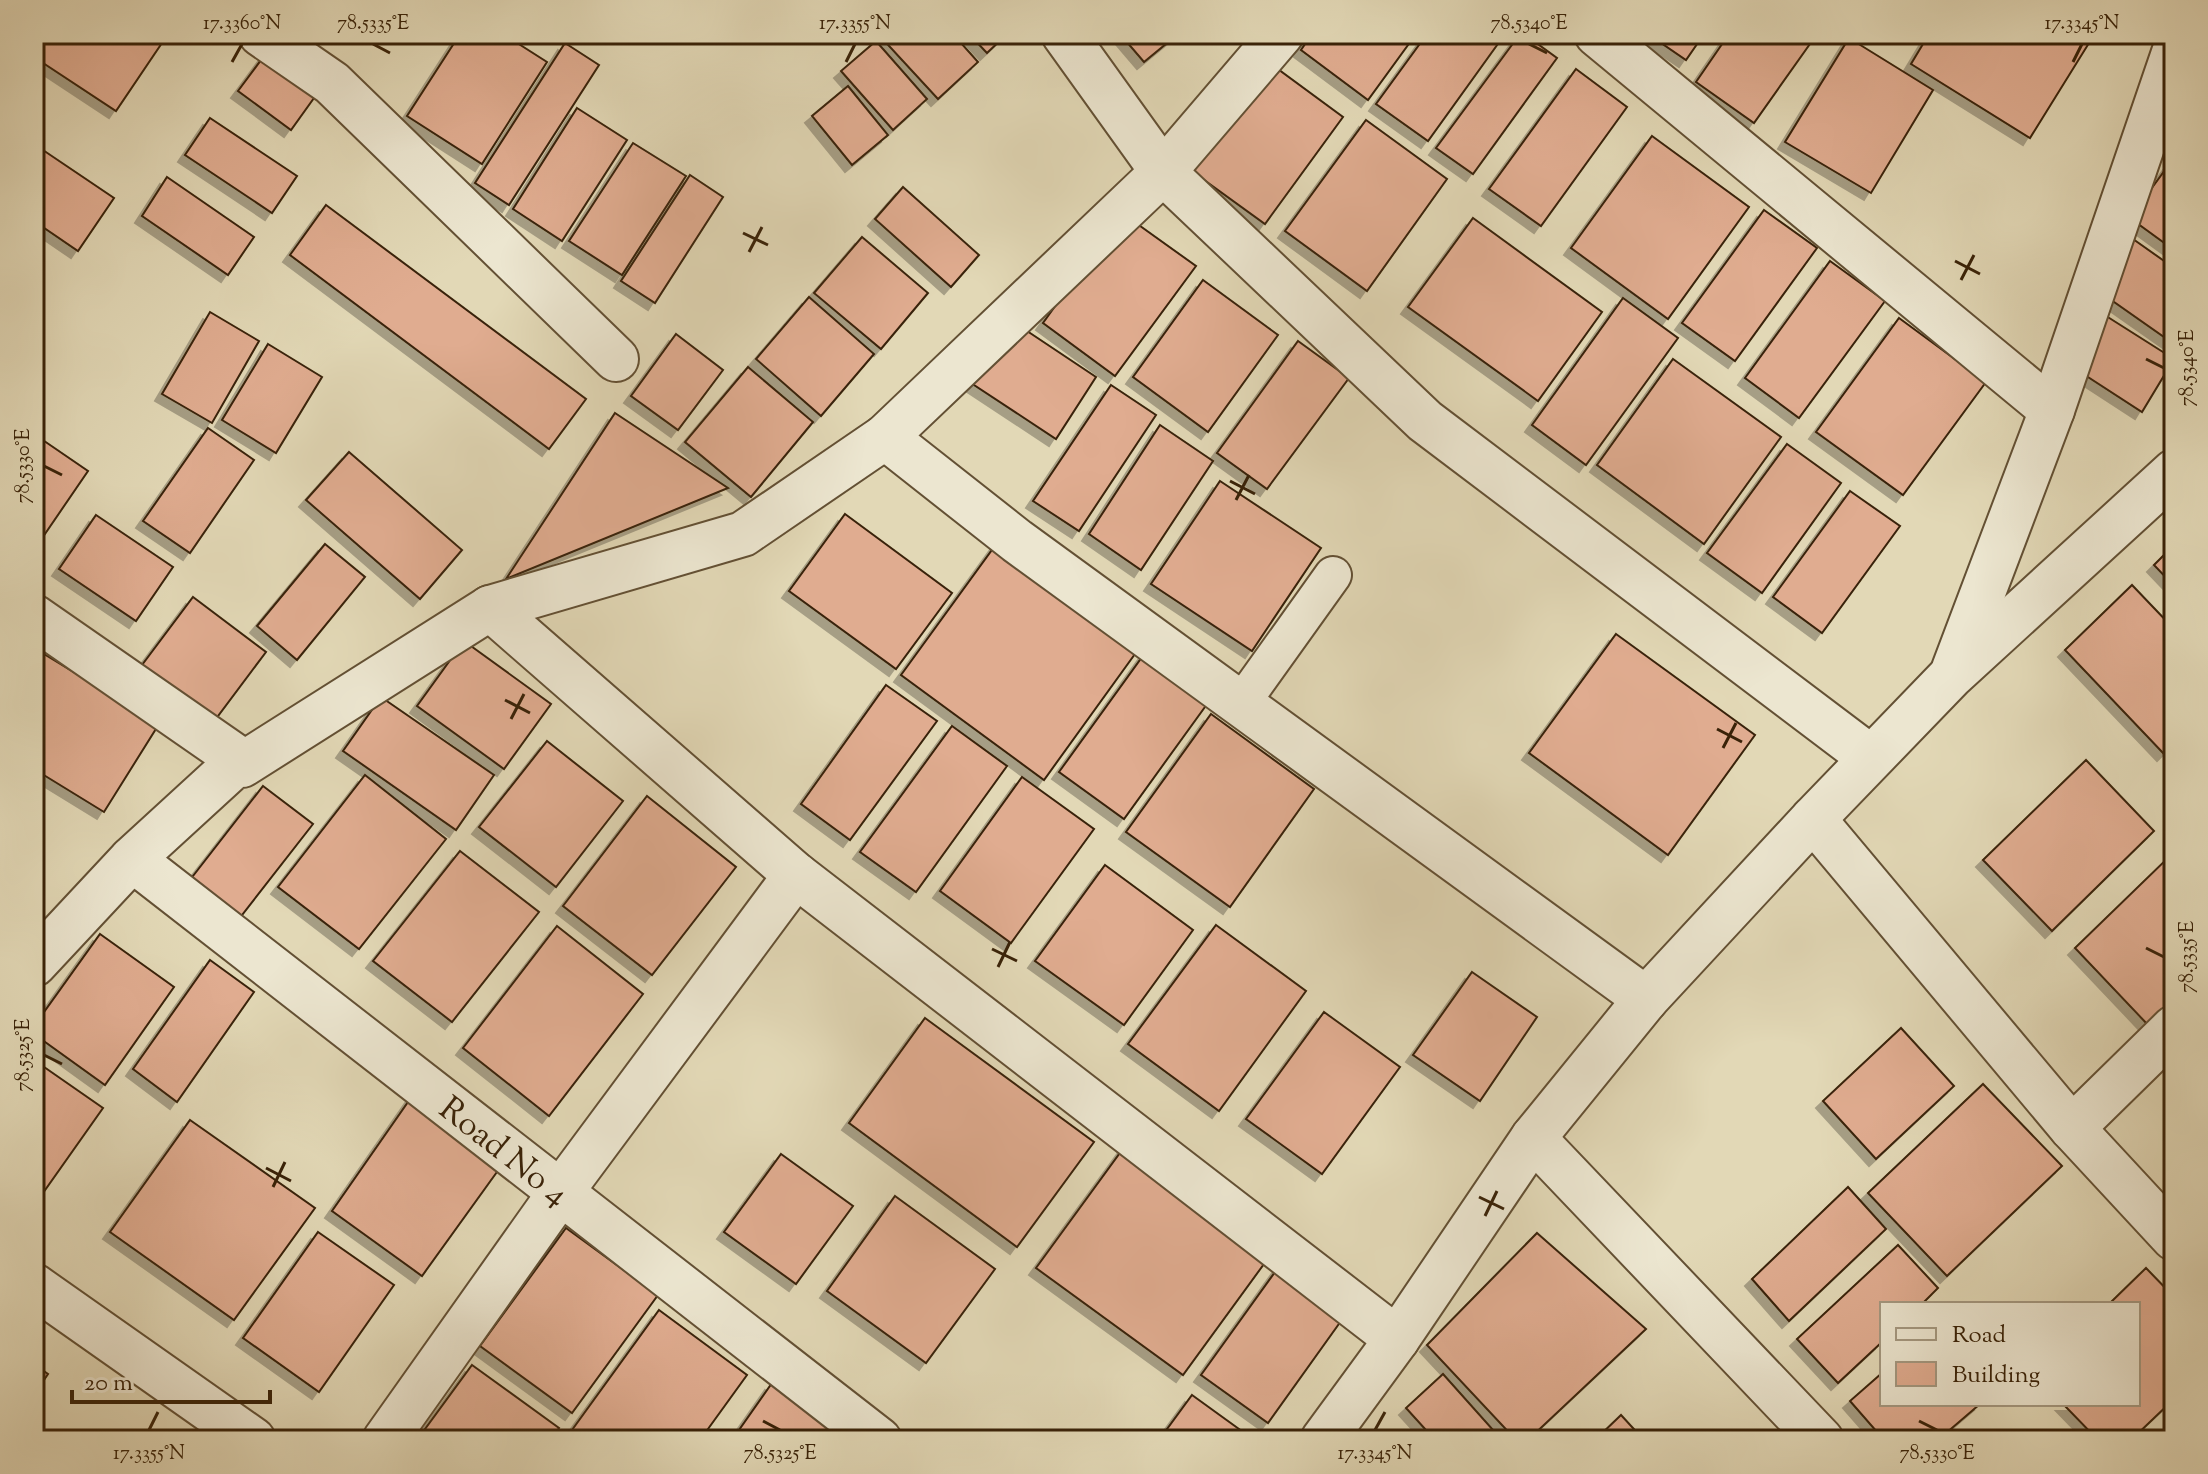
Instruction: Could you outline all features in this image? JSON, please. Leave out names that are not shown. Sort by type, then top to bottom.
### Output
[{"type":"street","points":[[261,34],[332,83],[616,359]]},
{"type":"street","points":[[1064,34],[1163,172],[1425,421],[1871,758]]},
{"type":"street","points":[[34,617],[240,760],[242,765],[490,608],[743,534],[885,437],[1163,172],[1281,34]]},
{"type":"street","points":[[1597,34],[2052,410]]},
{"type":"street","points":[[1951,676],[2052,410],[2174,53]]},
{"type":"street","points":[[885,437],[1017,541],[1646,999]]},
{"type":"street","points":[[1323,1440],[1397,1339],[1533,1138],[1646,999],[1951,676],[2174,472]]},
{"type":"street","points":[[490,608],[796,875],[1397,1339]]},
{"type":"street","points":[[34,964],[132,859],[240,760]]},
{"type":"street","points":[[1813,819],[2072,1128],[2174,1238]]},
{"type":"street","name":"Road No 4","points":[[132,859],[879,1440]]},
{"type":"street","points":[[385,1440],[560,1193],[796,875]]},
{"type":"street","points":[[2072,1128],[2174,1028]]},
{"type":"street","points":[[1533,1138],[1821,1440]]},
{"type":"street","points":[[34,1286],[253,1440]]},
{"type":"lane","points":[[1240,705],[1333,575]]},
{"type":"building","points":[[34,34],[168,34],[116,111],[34,57]]},
{"type":"building","points":[[460,34],[503,34],[547,62],[482,164],[407,116]]},
{"type":"building","points":[[878,34],[953,34],[978,62],[938,99]]},
{"type":"building","points":[[969,34],[1007,34],[987,53]]},
{"type":"building","points":[[1120,34],[1178,34],[1144,62]]},
{"type":"building","points":[[1312,34],[1416,34],[1368,100],[1301,50]]},
{"type":"building","points":[[1427,34],[1505,34],[1428,141],[1376,104]]},
{"type":"building","points":[[1520,34],[1557,58],[1473,174],[1436,148]]},
{"type":"building","points":[[1648,34],[1704,34],[1686,60]]},
{"type":"building","points":[[1729,34],[1817,34],[1754,123],[1696,82]]},
{"type":"building","points":[[1929,34],[2094,35],[2030,138],[1911,64]]},
{"type":"building","points":[[1849,38],[1933,90],[1871,193],[1785,142]]},
{"type":"building","points":[[876,41],[927,99],[893,130],[841,71]]},
{"type":"building","points":[[565,43],[599,65],[509,205],[475,183]]},
{"type":"building","points":[[267,52],[319,91],[291,130],[238,91]]},
{"type":"building","points":[[1267,61],[1343,117],[1265,224],[1189,169]]},
{"type":"building","points":[[1576,69],[1627,107],[1541,226],[1489,189]]},
{"type":"building","points":[[848,86],[888,135],[852,165],[812,116]]},
{"type":"building","points":[[577,108],[627,140],[562,241],[513,209]]},
{"type":"building","points":[[210,118],[297,176],[272,213],[185,155]]},
{"type":"building","points":[[1366,120],[1447,179],[1367,291],[1285,231]]},
{"type":"building","points":[[1652,136],[1749,207],[1668,319],[1571,248]]},
{"type":"building","points":[[633,143],[686,176],[622,275],[569,241]]},
{"type":"building","points":[[34,144],[114,198],[78,251],[34,221]]},
{"type":"building","points":[[2174,160],[2174,250],[2130,218]]},
{"type":"building","points":[[690,175],[723,197],[655,303],[621,281]]},
{"type":"building","points":[[167,177],[254,237],[228,275],[142,216]]},
{"type":"building","points":[[903,187],[979,255],[951,287],[875,219]]},
{"type":"building","points":[[326,205],[586,399],[549,449],[290,255]]},
{"type":"building","points":[[1764,210],[1817,248],[1735,361],[1682,323]]},
{"type":"building","points":[[1122,213],[1196,266],[1115,376],[1043,323]]},
{"type":"building","points":[[1473,218],[1602,312],[1538,401],[1408,307]]},
{"type":"building","points":[[862,237],[928,293],[881,349],[814,293]]},
{"type":"building","points":[[2133,239],[2174,268],[2174,344],[2097,290]]},
{"type":"building","points":[[1830,261],[1885,301],[1799,418],[1745,378]]},
{"type":"building","points":[[1203,280],[1278,335],[1208,432],[1133,377]]},
{"type":"building","points":[[809,297],[874,354],[821,416],[756,359]]},
{"type":"building","points":[[1623,298],[1678,338],[1586,465],[1532,425]]},
{"type":"building","points":[[210,312],[259,341],[212,423],[162,394]]},
{"type":"building","points":[[2103,314],[2174,359],[2142,412],[2071,366]]},
{"type":"building","points":[[1899,318],[1986,382],[1903,495],[1816,432]]},
{"type":"building","points":[[1012,321],[1096,377],[1056,439],[971,383]]},
{"type":"building","points":[[676,334],[723,370],[678,430],[631,396]]},
{"type":"building","points":[[1298,341],[1349,378],[1267,489],[1217,453]]},
{"type":"building","points":[[268,344],[322,377],[276,453],[222,420]]},
{"type":"building","points":[[1673,359],[1781,437],[1704,544],[1597,465]]},
{"type":"building","points":[[748,367],[813,422],[751,497],[685,442]]},
{"type":"building","points":[[1111,385],[1156,415],[1079,531],[1033,501]]},
{"type":"building","points":[[615,413],[728,488],[506,579]]},
{"type":"building","points":[[1160,425],[1213,461],[1141,570],[1089,534]]},
{"type":"building","points":[[208,428],[254,460],[190,553],[143,521]]},
{"type":"building","points":[[34,434],[88,471],[34,550]]},
{"type":"building","points":[[1787,444],[1841,483],[1762,593],[1707,553]]},
{"type":"building","points":[[349,452],[462,550],[420,599],[306,500]]},
{"type":"building","points":[[1220,481],[1321,548],[1252,651],[1151,584]]},
{"type":"building","points":[[1850,491],[1900,526],[1822,633],[1773,597]]},
{"type":"building","points":[[845,514],[952,593],[896,669],[789,591]]},
{"type":"building","points":[[96,515],[173,567],[136,621],[59,569]]},
{"type":"building","points":[[997,543],[1140,647],[1044,780],[901,675]]},
{"type":"building","points":[[325,544],[365,577],[297,660],[257,626]]},
{"type":"building","points":[[2174,545],[2174,586],[2154,565]]},
{"type":"building","points":[[2132,585],[2174,629],[2174,744],[2164,754],[2065,650]]},
{"type":"building","points":[[193,597],[266,652],[215,720],[142,665]]},
{"type":"building","points":[[1616,634],[1755,735],[1668,855],[1529,753]]},
{"type":"building","points":[[464,641],[551,704],[504,769],[417,706]]},
{"type":"building","points":[[34,648],[159,724],[104,812],[34,769]]},
{"type":"building","points":[[1145,653],[1210,700],[1124,819],[1059,772]]},
{"type":"building","points":[[886,685],[937,721],[850,840],[801,804]]},
{"type":"building","points":[[381,697],[494,775],[456,830],[343,751]]},
{"type":"building","points":[[1211,714],[1314,789],[1230,907],[1126,832]]},
{"type":"building","points":[[952,726],[1007,766],[916,892],[860,852]]},
{"type":"building","points":[[547,741],[623,801],[556,887],[479,827]]},
{"type":"building","points":[[2086,760],[2154,831],[2052,931],[1983,860]]},
{"type":"building","points":[[365,775],[446,839],[359,949],[278,887]]},
{"type":"building","points":[[1022,777],[1094,829],[1011,943],[940,891]]},
{"type":"building","points":[[263,786],[313,824],[235,924],[186,885]]},
{"type":"building","points":[[647,796],[736,867],[652,975],[563,906]]},
{"type":"building","points":[[460,851],[539,912],[452,1022],[373,961]]},
{"type":"building","points":[[2174,852],[2174,1002],[2149,1026],[2075,948]]},
{"type":"building","points":[[1105,865],[1193,930],[1124,1025],[1035,961]]},
{"type":"building","points":[[1216,925],[1306,991],[1219,1111],[1128,1044]]},
{"type":"building","points":[[557,926],[643,994],[549,1116],[463,1048]]},
{"type":"building","points":[[100,934],[174,987],[105,1085],[34,1034],[34,1026]]},
{"type":"building","points":[[210,960],[254,992],[177,1102],[133,1069]]},
{"type":"building","points":[[1472,972],[1537,1017],[1480,1101],[1413,1055]]},
{"type":"building","points":[[1324,1012],[1400,1067],[1322,1174],[1246,1119]]},
{"type":"building","points":[[925,1018],[1094,1142],[1017,1247],[849,1123]]},
{"type":"building","points":[[1901,1028],[1954,1086],[1876,1159],[1823,1101]]},
{"type":"building","points":[[34,1060],[103,1108],[38,1200],[34,1197]]},
{"type":"building","points":[[1983,1084],[2062,1166],[1947,1276],[1868,1193]]},
{"type":"building","points":[[415,1092],[507,1158],[422,1276],[332,1211]]},
{"type":"building","points":[[190,1120],[315,1208],[234,1320],[110,1232]]},
{"type":"building","points":[[1125,1146],[1272,1253],[1183,1375],[1036,1268]]},
{"type":"building","points":[[781,1154],[853,1206],[796,1284],[724,1232]]},
{"type":"building","points":[[1848,1187],[1886,1229],[1789,1321],[1752,1279]]},
{"type":"building","points":[[895,1196],[995,1269],[926,1363],[827,1291]]},
{"type":"building","points":[[566,1228],[658,1295],[572,1413],[480,1346]]},
{"type":"building","points":[[318,1232],[394,1285],[319,1392],[243,1338]]},
{"type":"building","points":[[1537,1233],[1646,1329],[1528,1440],[1516,1440],[1427,1345]]},
{"type":"building","points":[[1898,1245],[1938,1288],[1924,1302],[1880,1302],[1880,1344],[1838,1383],[1797,1339]]},
{"type":"building","points":[[1280,1265],[1346,1314],[1268,1423],[1201,1375]]},
{"type":"building","points":[[2146,1268],[2174,1297],[2174,1399],[2131,1440],[2098,1440],[2065,1406],[2140,1406],[2140,1302],[2111,1302]]},
{"type":"building","points":[[659,1310],[747,1375],[700,1440],[586,1440],[572,1430]]},
{"type":"building","points":[[34,1364],[48,1374],[34,1395]]},
{"type":"building","points":[[472,1365],[559,1428],[551,1440],[417,1440]]},
{"type":"building","points":[[1443,1374],[1502,1440],[1435,1440],[1406,1408]]},
{"type":"building","points":[[1880,1375],[1880,1406],[1978,1406],[1938,1440],[1884,1440],[1850,1401]]},
{"type":"building","points":[[772,1383],[850,1440],[732,1440]]},
{"type":"building","points":[[1192,1395],[1250,1437],[1248,1440],[1159,1440]]},
{"type":"building","points":[[1621,1415],[1644,1440],[1595,1440]]}]
